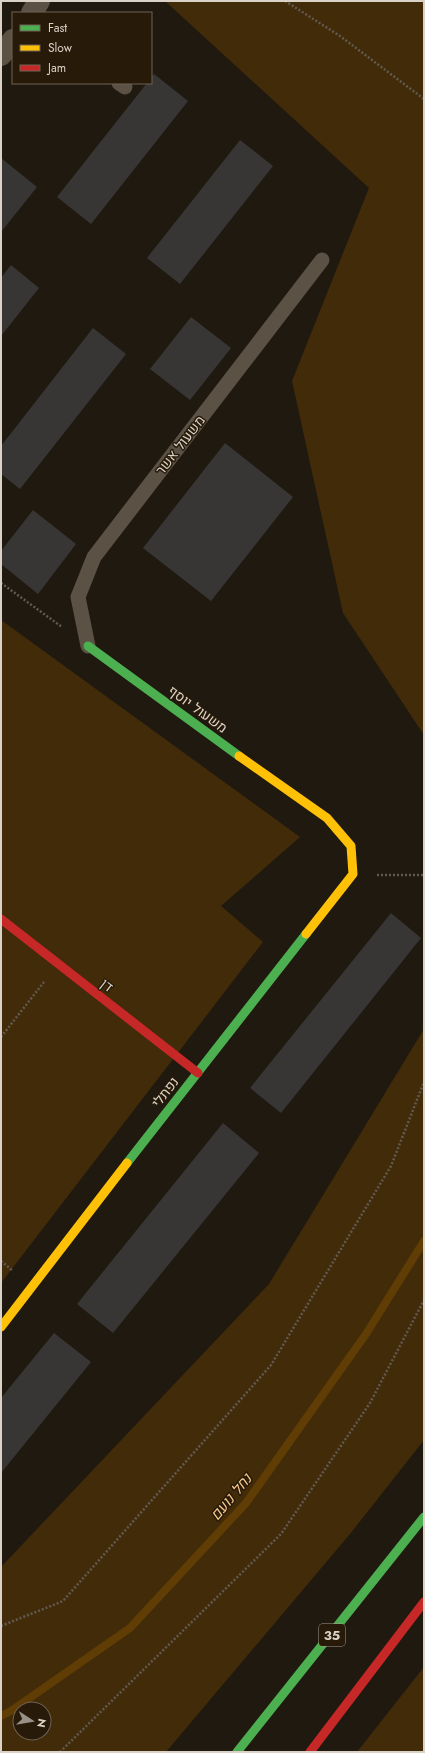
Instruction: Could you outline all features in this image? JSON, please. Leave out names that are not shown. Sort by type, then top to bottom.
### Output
[{"type":"main road","name":"משעול יוסף","points":[[88,646],[226,747],[327,818],[351,846],[353,874]]},
{"type":"main road","name":"נפתלי","points":[[1,1328],[31,1286],[353,874]]},
{"type":"main road","name":"דן","points":[[1,919],[57,965],[198,1073]]},
{"type":"main road","name":"35","points":[[237,1752],[424,1517]]},
{"type":"main road","points":[[310,1752],[424,1602]]},
{"type":"street","points":[[33,12],[39,1]]},
{"type":"street","points":[[1,55],[12,41]]},
{"type":"lane","name":"משעול אשר","points":[[88,646],[78,597],[94,556],[322,260]]},
{"type":"path","points":[[285,1],[340,36],[423,98],[424,102]]},
{"type":"path","points":[[1,583],[88,646]]},
{"type":"path","points":[[353,874],[424,875]]},
{"type":"path","points":[[1,1037],[57,965]]},
{"type":"path","points":[[1,1626],[63,1601],[271,1365],[391,1166],[424,1082]]},
{"type":"path","points":[[60,1752],[281,1534],[370,1403],[424,1300]]},
{"type":"shaded area","points":[[165,1],[424,1],[424,735],[343,613],[292,381],[369,188]]},
{"type":"shaded area","points":[[1,620],[300,837],[221,906],[263,942],[1,1283]]},
{"type":"shaded area","points":[[424,1029],[424,1440],[350,1534],[166,1752],[1,1752],[1,1567],[269,1284]]},
{"type":"shaded area","points":[[424,1667],[424,1752],[357,1752]]},
{"type":"building","points":[[154,74],[188,101],[91,224],[57,197],[146,84],[152,84],[152,77]]},
{"type":"building","points":[[240,140],[273,166],[180,284],[147,258]]},
{"type":"building","points":[[1,158],[37,187],[1,232]]},
{"type":"building","points":[[11,265],[39,288],[1,336],[1,278]]},
{"type":"building","points":[[191,317],[231,348],[190,400],[150,369]]},
{"type":"building","points":[[93,328],[126,354],[20,489],[1,474],[1,446]]},
{"type":"building","points":[[225,443],[293,497],[211,601],[143,548]]},
{"type":"building","points":[[33,510],[76,544],[38,594],[1,564],[1,551]]},
{"type":"building","points":[[391,913],[421,938],[281,1113],[250,1088]]},
{"type":"building","points":[[223,1123],[259,1153],[113,1333],[77,1304]]},
{"type":"building","points":[[54,1333],[91,1362],[1,1473],[1,1398]]},
{"type":"waterway","name":"נחל נועם","points":[[1,1716],[11,1711],[130,1628],[246,1503],[366,1334],[424,1241]]},
{"type":"traffic: fast","points":[[88,646],[239,756]]},
{"type":"traffic: fast","points":[[127,1163],[306,934]]},
{"type":"traffic: fast","points":[[237,1752],[424,1517]]},
{"type":"traffic: slow","points":[[239,756],[327,818],[351,846],[353,874],[306,934]]},
{"type":"traffic: slow","points":[[1,1327],[127,1163]]},
{"type":"traffic: jam","points":[[1,919],[198,1073]]},
{"type":"traffic: jam","points":[[310,1752],[424,1602]]}]
